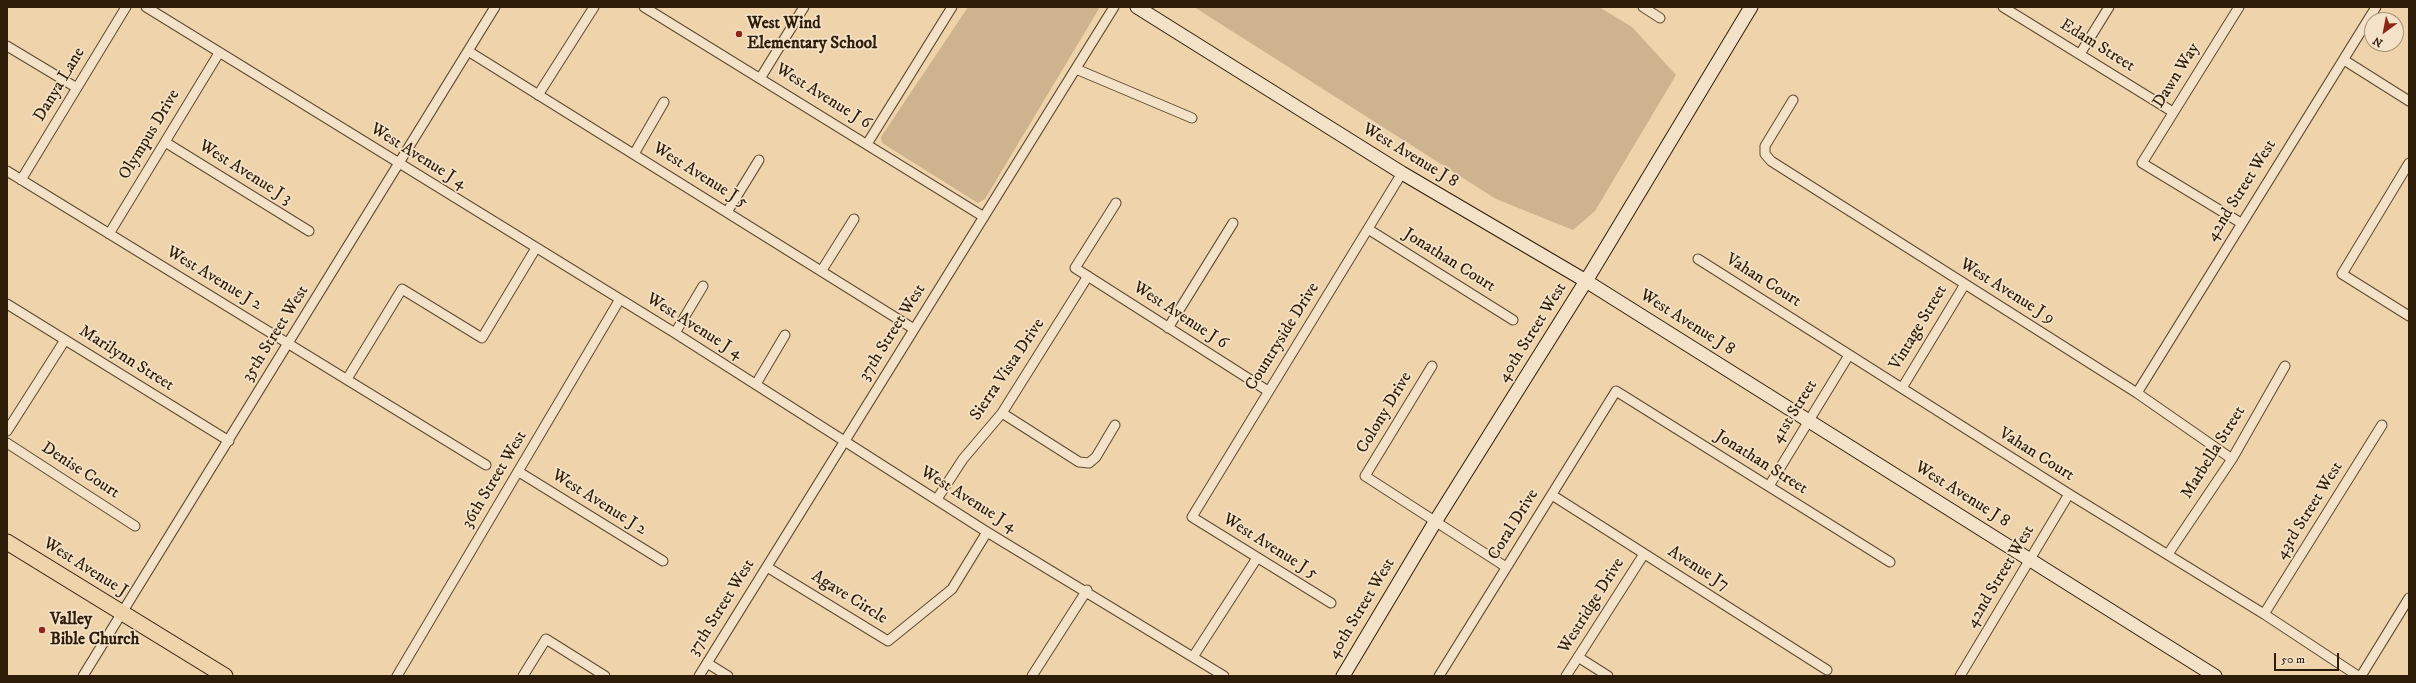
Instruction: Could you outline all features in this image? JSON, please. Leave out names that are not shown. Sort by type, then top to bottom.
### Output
[{"type":"main road","name":"West Avenue J","points":[[7,542],[225,676]]},
{"type":"street","name":"Danya Lane","points":[[21,180],[126,7]]},
{"type":"street","name":"West Avenue J 4","points":[[146,7],[675,333],[987,532],[1087,590],[1224,676]]},
{"type":"street","name":"35th Street West","points":[[83,676],[289,344],[495,7]]},
{"type":"street","points":[[538,95],[594,7]]},
{"type":"street","name":"West Avenue J 6","points":[[644,7],[760,77],[984,217]]},
{"type":"street","points":[[760,77],[804,7]]},
{"type":"street","points":[[867,144],[952,7]]},
{"type":"street","name":"37th Street West","points":[[699,676],[1114,7]]},
{"type":"street","name":"West Avenue J 8","points":[[1137,7],[1402,173],[1586,281],[2031,559],[2215,676]]},
{"type":"street","points":[[1643,7],[1660,18]]},
{"type":"street","name":"40th Street West","points":[[1343,676],[1435,522],[1586,281],[1751,7]]},
{"type":"street","name":"Edam Street","points":[[2003,7],[2173,112]]},
{"type":"street","points":[[2080,54],[2109,7]]},
{"type":"street","name":"Dawn Way","points":[[2238,7],[2142,163],[2241,224]]},
{"type":"street","name":"42nd Street West","points":[[2136,393],[2376,7]]},
{"type":"street","points":[[7,46],[77,88]]},
{"type":"street","name":"West Avenue J 5","points":[[468,51],[822,270],[914,329]]},
{"type":"street","name":"Olympus Drive","points":[[109,234],[219,53]]},
{"type":"street","points":[[2344,60],[2409,101]]},
{"type":"street","points":[[1076,69],[1192,118]]},
{"type":"street","name":"West Avenue J 9","points":[[1793,100],[1765,146],[1765,154],[1771,162],[2136,393],[2232,459]]},
{"type":"street","points":[[634,154],[664,102]]},
{"type":"street","name":"West Avenue J 3","points":[[165,142],[309,231]]},
{"type":"street","points":[[727,212],[759,160]]},
{"type":"street","points":[[2409,163],[2406,175],[2342,274],[2409,316]]},
{"type":"street","name":"West Avenue J 2","points":[[7,171],[486,466]]},
{"type":"street","name":"Countryside Drive","points":[[1192,517],[1402,173]]},
{"type":"street","name":"West Avenue J 6","points":[[1116,203],[1075,268],[1268,391]]},
{"type":"street","points":[[822,270],[854,219]]},
{"type":"street","points":[[1168,328],[1233,223]]},
{"type":"street","name":"Jonathan Court","points":[[1368,229],[1513,320]]},
{"type":"street","points":[[347,379],[402,288],[482,338],[536,248]]},
{"type":"street","name":"Vahan Court","points":[[1698,259],[2069,494],[2264,614],[2358,676]]},
{"type":"street","name":"Sierra Vista Drive","points":[[937,499],[963,460],[1002,413],[1088,276]]},
{"type":"street","name":"Vintage Street","points":[[1902,388],[1965,284]]},
{"type":"street","points":[[675,333],[703,286]]},
{"type":"street","name":"36th Street West","points":[[397,676],[620,300]]},
{"type":"street","name":"Marilynn Street","points":[[7,304],[229,441]]},
{"type":"street","points":[[756,384],[785,335]]},
{"type":"street","points":[[7,431],[65,340]]},
{"type":"street","name":"41st Street","points":[[1768,486],[1849,355]]},
{"type":"street","name":"Colony Drive","points":[[1432,366],[1365,476],[1435,522]]},
{"type":"street","name":"Marbella Street","points":[[2168,554],[2232,459],[2285,366]]},
{"type":"street","name":"Jonathan Street","points":[[1616,391],[1890,562]]},
{"type":"street","name":"Coral Drive","points":[[1439,676],[1616,391]]},
{"type":"street","points":[[1002,413],[1080,462],[1089,463],[1096,457],[1115,425]]},
{"type":"street","name":"43rd Street West","points":[[2264,614],[2382,425]]},
{"type":"street","name":"Denise Court","points":[[7,443],[135,526]]},
{"type":"street","name":"West Avenue J 2","points":[[519,472],[663,561]]},
{"type":"street","name":"42nd Street West","points":[[1960,676],[2069,494]]},
{"type":"street","name":"Avenue J7","points":[[1552,495],[1827,670]]},
{"type":"street","name":"West Avenue J 5","points":[[1192,517],[1331,603]]},
{"type":"street","points":[[1435,522],[1506,567]]},
{"type":"street","name":"Agave Circle","points":[[767,567],[888,641],[952,590],[987,532]]},
{"type":"street","name":"Westridge Drive","points":[[1566,676],[1644,554]]},
{"type":"street","points":[[1193,657],[1257,558]]},
{"type":"street","points":[[1033,676],[1087,590]]},
{"type":"street","points":[[2361,676],[2409,598]]},
{"type":"street","points":[[523,676],[546,639],[605,676]]},
{"type":"street","points":[[1578,657],[1608,676]]},
{"type":"street","points":[[707,663],[728,676]]},
{"type":"shaded area","points":[[968,7],[1100,7],[985,199],[978,203],[882,143],[881,137]]},
{"type":"shaded area","points":[[1194,7],[1599,7],[1632,27],[1676,75],[1595,211],[1573,230],[1496,199]]},
{"type":"place","name":"West Wind Elementary School","points":[[739,34]]},
{"type":"place","name":"Valley Bible Church","points":[[42,630]]}]
